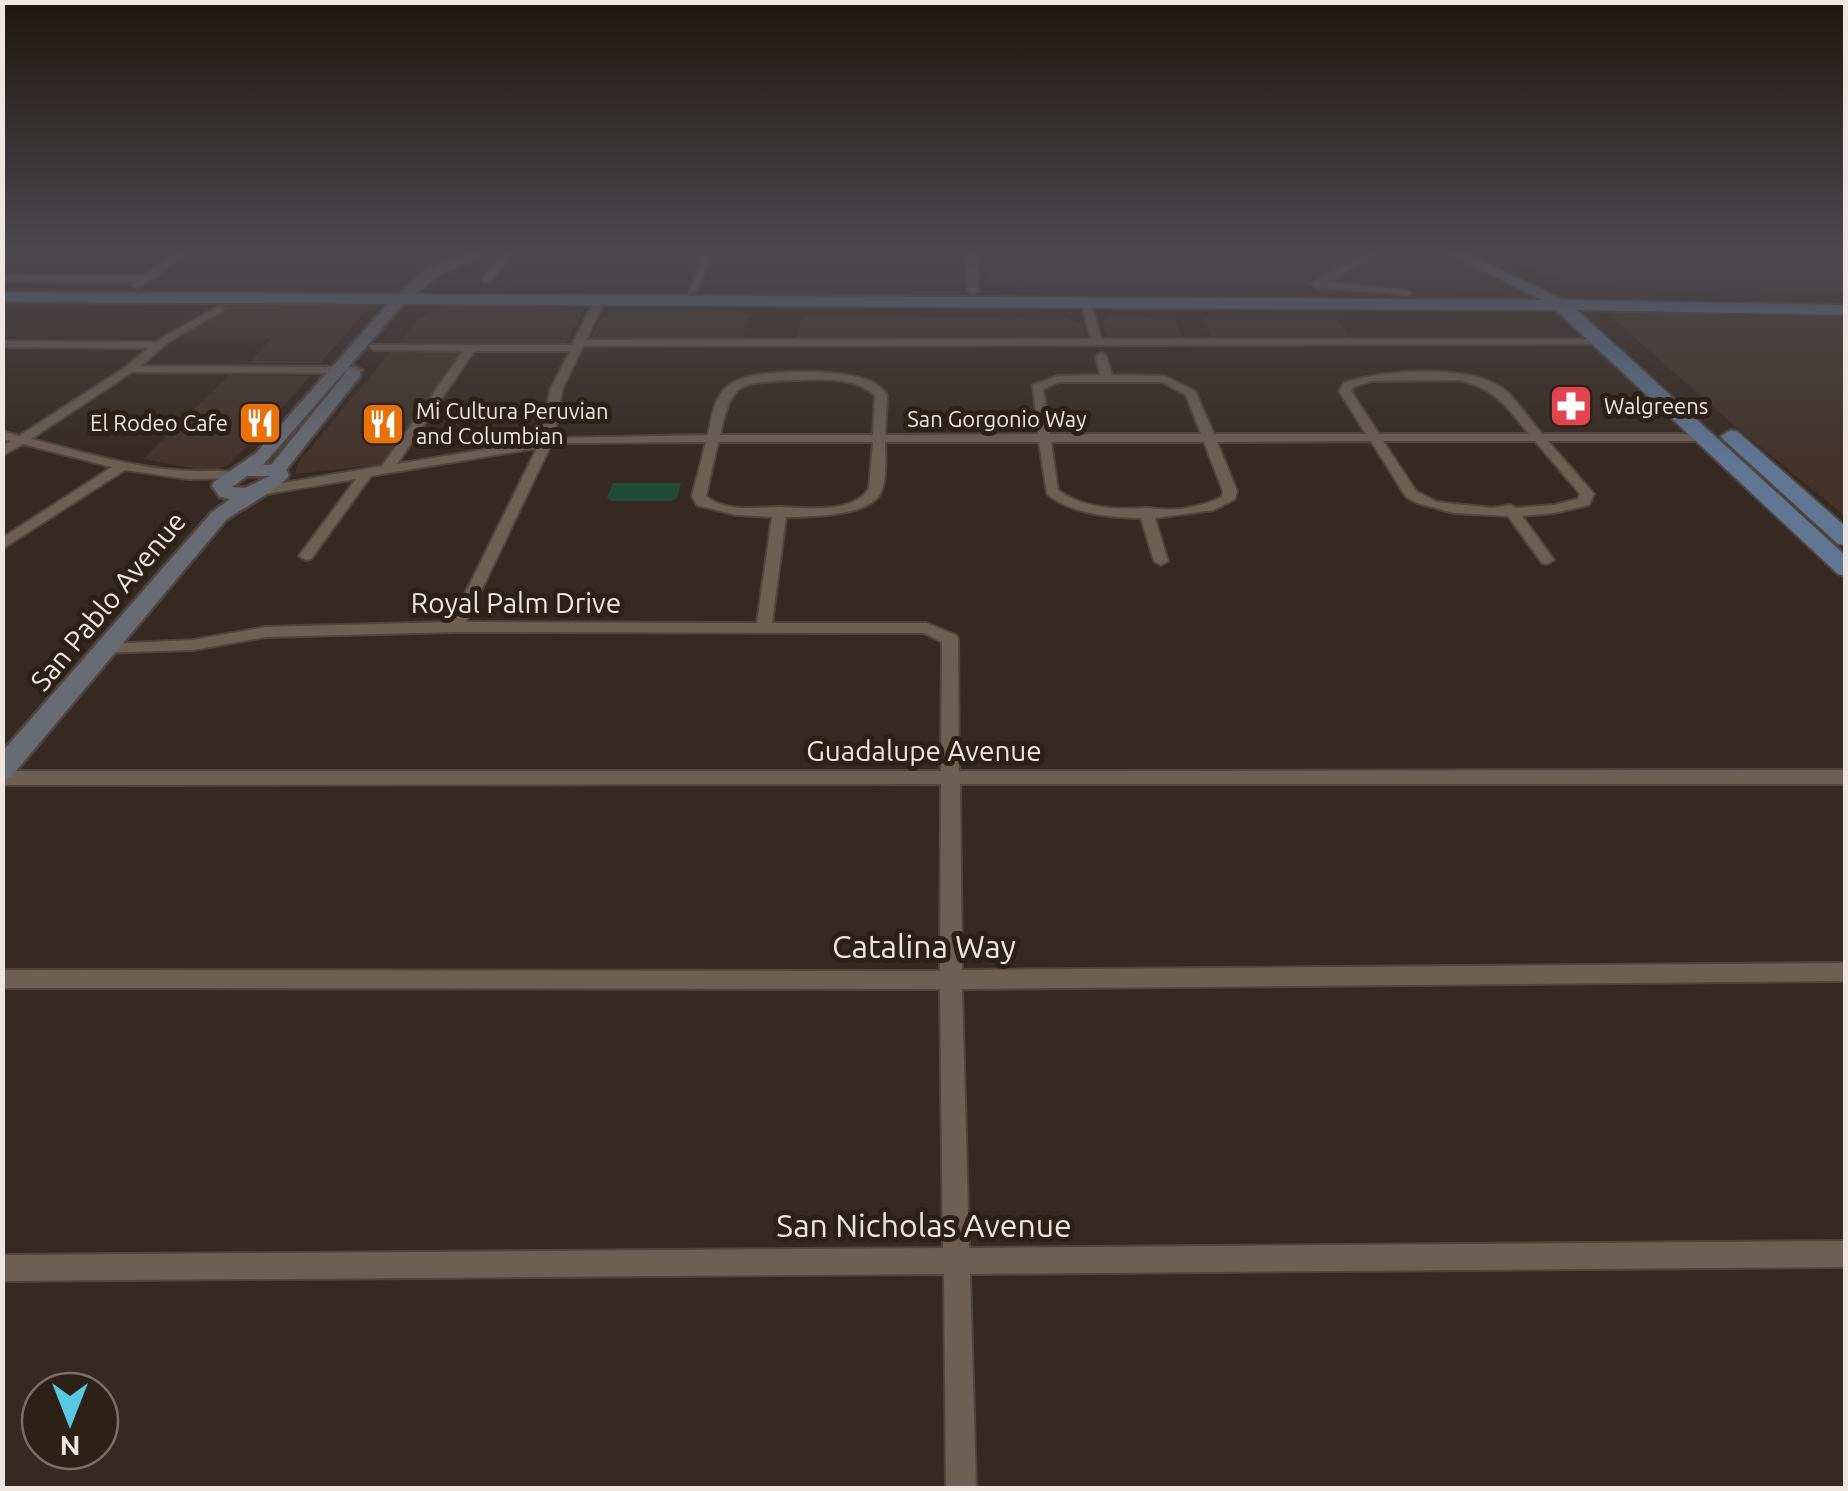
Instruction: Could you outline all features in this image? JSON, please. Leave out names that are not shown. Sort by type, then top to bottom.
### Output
[{"type":"main road","points":[[1583,322],[1846,569]]},
{"type":"main road","points":[[1603,322],[1846,539]]},
{"type":"main road","points":[[1819,543],[1846,560]]},
{"type":"street","points":[[2,452],[130,369],[184,322]]},
{"type":"street","points":[[2,344],[162,342],[198,322]]},
{"type":"street","name":"San Pablo Avenue","points":[[2,770],[379,322]]},
{"type":"street","name":"San Pablo Avenue","points":[[284,476],[393,322]]},
{"type":"street","points":[[456,628],[548,440],[556,390],[588,322]]},
{"type":"street","points":[[1091,322],[1107,378]]},
{"type":"street","points":[[374,348],[575,345],[1099,349],[1601,341]]},
{"type":"street","points":[[2,435],[27,438],[149,475],[238,485],[284,476],[387,470],[471,348]]},
{"type":"street","points":[[130,369],[356,370]]},
{"type":"street","points":[[1458,377],[1482,382],[1501,392],[1587,494],[1584,502],[1575,506],[1510,510],[1456,509],[1425,502],[1410,494],[1375,438],[1346,391],[1354,380],[1458,377]]},
{"type":"street","points":[[764,378],[858,379],[870,382],[880,395],[875,488],[866,503],[842,511],[727,511],[702,502],[698,496],[712,439],[728,389],[764,378]]},
{"type":"street","points":[[1107,378],[1176,382],[1192,393],[1230,491],[1228,500],[1206,510],[1146,511],[1082,510],[1056,498],[1036,392],[1040,383],[1058,379],[1107,378]]},
{"type":"street","name":"San Gorgonio Way","points":[[284,476],[364,476],[548,440],[1703,436]]},
{"type":"street","points":[[2,545],[129,467]]},
{"type":"street","points":[[306,556],[364,476]]},
{"type":"street","points":[[1510,510],[1547,560]]},
{"type":"street","points":[[764,627],[780,511]]},
{"type":"street","points":[[1146,511],[1161,561]]},
{"type":"street","name":"Royal Palm Drive","points":[[107,648],[192,645],[266,632],[926,628],[950,639],[951,778]]},
{"type":"street","name":"Guadalupe Avenue","points":[[2,778],[1846,777]]},
{"type":"street","points":[[951,778],[961,1488]]},
{"type":"street","name":"Catalina Way","points":[[2,979],[951,980],[1846,972]]},
{"type":"street","name":"San Nicholas Avenue","points":[[2,1268],[1846,1254]]},
{"type":"shaded area","points":[[204,322],[357,322],[320,363],[249,363],[272,338],[181,338]]},
{"type":"shaded area","points":[[416,322],[578,322],[565,345],[471,345],[386,464],[295,474],[297,464]]},
{"type":"shaded area","points":[[600,322],[748,322],[741,342],[588,341]]},
{"type":"shaded area","points":[[801,322],[1077,322],[1082,323],[1087,341],[796,342]]},
{"type":"shaded area","points":[[1103,322],[1176,322],[1183,341],[1109,341]]},
{"type":"shaded area","points":[[1204,322],[1339,322],[1352,341],[1213,341]]},
{"type":"shaded area","points":[[1616,322],[1845,322],[1845,516]]},
{"type":"shaded area","points":[[229,375],[311,376],[230,464],[217,470],[202,470],[143,459]]},
{"type":"green space","points":[[613,483],[681,483],[677,498],[671,501],[612,501],[607,498]]},
{"type":"place","name":"Walgreens","points":[[1571,406]]},
{"type":"place","name":"El Rodeo Cafe","points":[[260,423]]},
{"type":"place","name":"Mi Cultura Peruvian and Columbian","points":[[383,424]]}]
